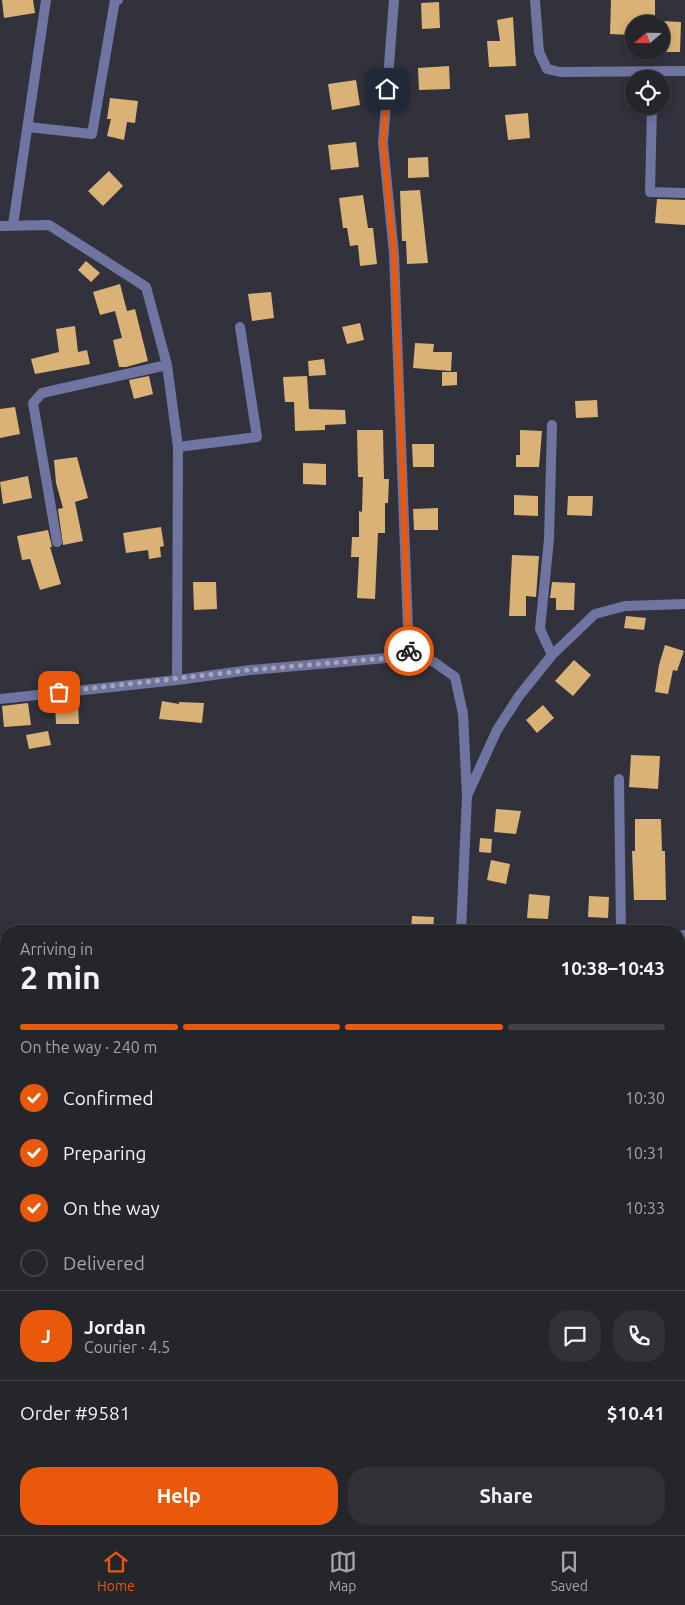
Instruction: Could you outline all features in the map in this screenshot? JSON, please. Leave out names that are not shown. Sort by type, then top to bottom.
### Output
[{"type":"street","points":[[12,224],[46,0]]},
{"type":"street","points":[[28,128],[92,134],[115,0],[118,0]]},
{"type":"street","points":[[394,0],[383,142],[394,254],[410,656]]},
{"type":"street","points":[[535,0],[539,52],[547,69],[560,72],[625,73]]},
{"type":"street","points":[[670,72],[685,71]]},
{"type":"street","points":[[652,115],[650,192],[685,193]]},
{"type":"street","points":[[0,226],[12,224],[50,226],[146,287],[166,365],[178,447],[177,680]]},
{"type":"street","points":[[178,447],[257,436],[240,327]]},
{"type":"street","points":[[56,542],[33,404],[42,393],[166,365]]},
{"type":"street","points":[[552,425],[549,539],[540,629],[552,655]]},
{"type":"street","points":[[467,796],[497,730],[519,696],[552,655],[594,614],[625,606],[685,604]]},
{"type":"street","points":[[0,699],[177,680],[250,670],[410,656],[434,662],[455,677],[463,714],[467,796],[463,925]]},
{"type":"street","points":[[619,779],[621,925]]},
{"type":"building","points":[[2,0],[33,0],[35,13],[4,18]]},
{"type":"building","points":[[611,0],[655,0],[655,15],[625,15],[625,35],[610,34]]},
{"type":"building","points":[[439,2],[440,28],[422,29],[421,3]]},
{"type":"building","points":[[513,17],[516,66],[489,67],[487,41],[500,41],[497,20]]},
{"type":"building","points":[[670,21],[681,22],[680,52],[670,52]]},
{"type":"building","points":[[449,66],[450,89],[419,90],[418,68]]},
{"type":"building","points":[[356,80],[360,105],[332,110],[328,84]]},
{"type":"building","points":[[110,98],[138,101],[135,123],[127,122],[124,140],[107,136],[111,119],[107,119]]},
{"type":"building","points":[[528,113],[530,138],[508,140],[505,115]]},
{"type":"building","points":[[356,142],[359,167],[331,170],[328,145]]},
{"type":"building","points":[[428,157],[429,177],[408,178],[408,158]]},
{"type":"building","points":[[109,171],[123,186],[103,206],[88,191]]},
{"type":"building","points":[[420,190],[428,263],[407,264],[406,241],[402,241],[400,191]]},
{"type":"building","points":[[363,195],[368,228],[373,228],[377,264],[360,266],[358,245],[350,246],[347,228],[343,228],[339,198]]},
{"type":"building","points":[[657,199],[685,200],[685,225],[655,223]]},
{"type":"building","points":[[86,261],[100,273],[91,282],[78,270]]},
{"type":"building","points":[[120,284],[127,311],[135,309],[148,361],[126,367],[119,367],[113,340],[122,338],[115,311],[100,315],[93,292]]},
{"type":"building","points":[[271,292],[274,318],[252,321],[248,294]]},
{"type":"building","points":[[360,323],[364,340],[347,344],[342,327]]},
{"type":"building","points":[[75,326],[78,352],[87,350],[90,364],[35,374],[31,359],[59,352],[56,329]]},
{"type":"building","points":[[415,343],[434,344],[433,352],[452,352],[451,371],[413,368]]},
{"type":"building","points":[[324,359],[326,375],[309,376],[308,361]]},
{"type":"building","points":[[442,372],[457,372],[457,385],[442,386]]},
{"type":"building","points":[[149,376],[153,394],[134,399],[129,380]]},
{"type":"building","points":[[307,376],[309,409],[345,410],[346,424],[325,425],[325,430],[295,431],[294,402],[285,402],[283,377]]},
{"type":"building","points":[[597,400],[598,417],[576,418],[575,401]]},
{"type":"building","points":[[15,407],[20,434],[0,438],[0,409]]},
{"type":"building","points":[[357,430],[383,430],[384,479],[389,479],[388,503],[385,503],[385,533],[378,533],[375,599],[357,598],[359,557],[351,557],[352,537],[359,537],[359,511],[362,512],[363,477],[358,477]]},
{"type":"building","points":[[520,430],[542,431],[539,467],[516,467],[516,455],[520,455]]},
{"type":"building","points":[[412,444],[434,444],[434,467],[413,467]]},
{"type":"building","points":[[77,457],[88,498],[75,502],[83,541],[63,545],[58,509],[63,508],[56,483],[54,460]]},
{"type":"building","points":[[303,463],[326,464],[326,485],[303,484]]},
{"type":"building","points":[[28,476],[32,498],[3,504],[0,482]]},
{"type":"building","points":[[514,495],[538,496],[538,516],[514,515]]},
{"type":"building","points":[[568,496],[593,496],[592,516],[567,515]]},
{"type":"building","points":[[438,508],[438,530],[414,530],[413,509]]},
{"type":"building","points":[[161,527],[164,546],[160,547],[161,557],[149,559],[148,550],[126,553],[123,533]]},
{"type":"building","points":[[48,530],[52,547],[50,547],[61,584],[40,590],[30,559],[22,560],[17,536]]},
{"type":"building","points":[[512,555],[539,556],[536,597],[526,596],[526,616],[509,616]]},
{"type":"building","points":[[193,582],[216,582],[217,609],[194,610]]},
{"type":"building","points":[[552,582],[575,583],[574,610],[556,610],[556,598],[550,598]]},
{"type":"building","points":[[626,616],[646,618],[644,630],[624,628]]},
{"type":"building","points":[[665,645],[684,651],[677,671],[673,670],[668,694],[655,692],[659,665]]},
{"type":"building","points":[[574,660],[591,675],[573,696],[555,681]]},
{"type":"building","points":[[162,701],[179,704],[179,702],[204,703],[202,723],[159,719]]},
{"type":"building","points":[[28,703],[31,725],[4,727],[2,706]]},
{"type":"building","points":[[55,704],[78,704],[79,724],[56,724]]},
{"type":"building","points":[[543,705],[554,718],[537,733],[526,720]]},
{"type":"building","points":[[48,731],[51,745],[29,749],[26,735]]},
{"type":"building","points":[[631,755],[660,756],[658,789],[629,787]]},
{"type":"building","points":[[496,809],[521,811],[516,834],[494,832]]},
{"type":"building","points":[[635,819],[661,819],[662,851],[665,851],[666,900],[634,900],[632,851],[635,851]]},
{"type":"building","points":[[480,838],[492,839],[491,853],[479,852]]},
{"type":"building","points":[[491,860],[510,864],[506,884],[487,880]]},
{"type":"building","points":[[529,894],[550,896],[548,919],[527,918]]},
{"type":"building","points":[[589,896],[609,897],[608,918],[588,917]]},
{"type":"building","points":[[412,916],[434,917],[433,925],[411,925]]},
{"type":"way so far","points":[[59,692],[177,680],[250,670],[410,656],[409,651]]},
{"type":"route","points":[[387,89],[383,142],[394,254],[409,651]]}]
